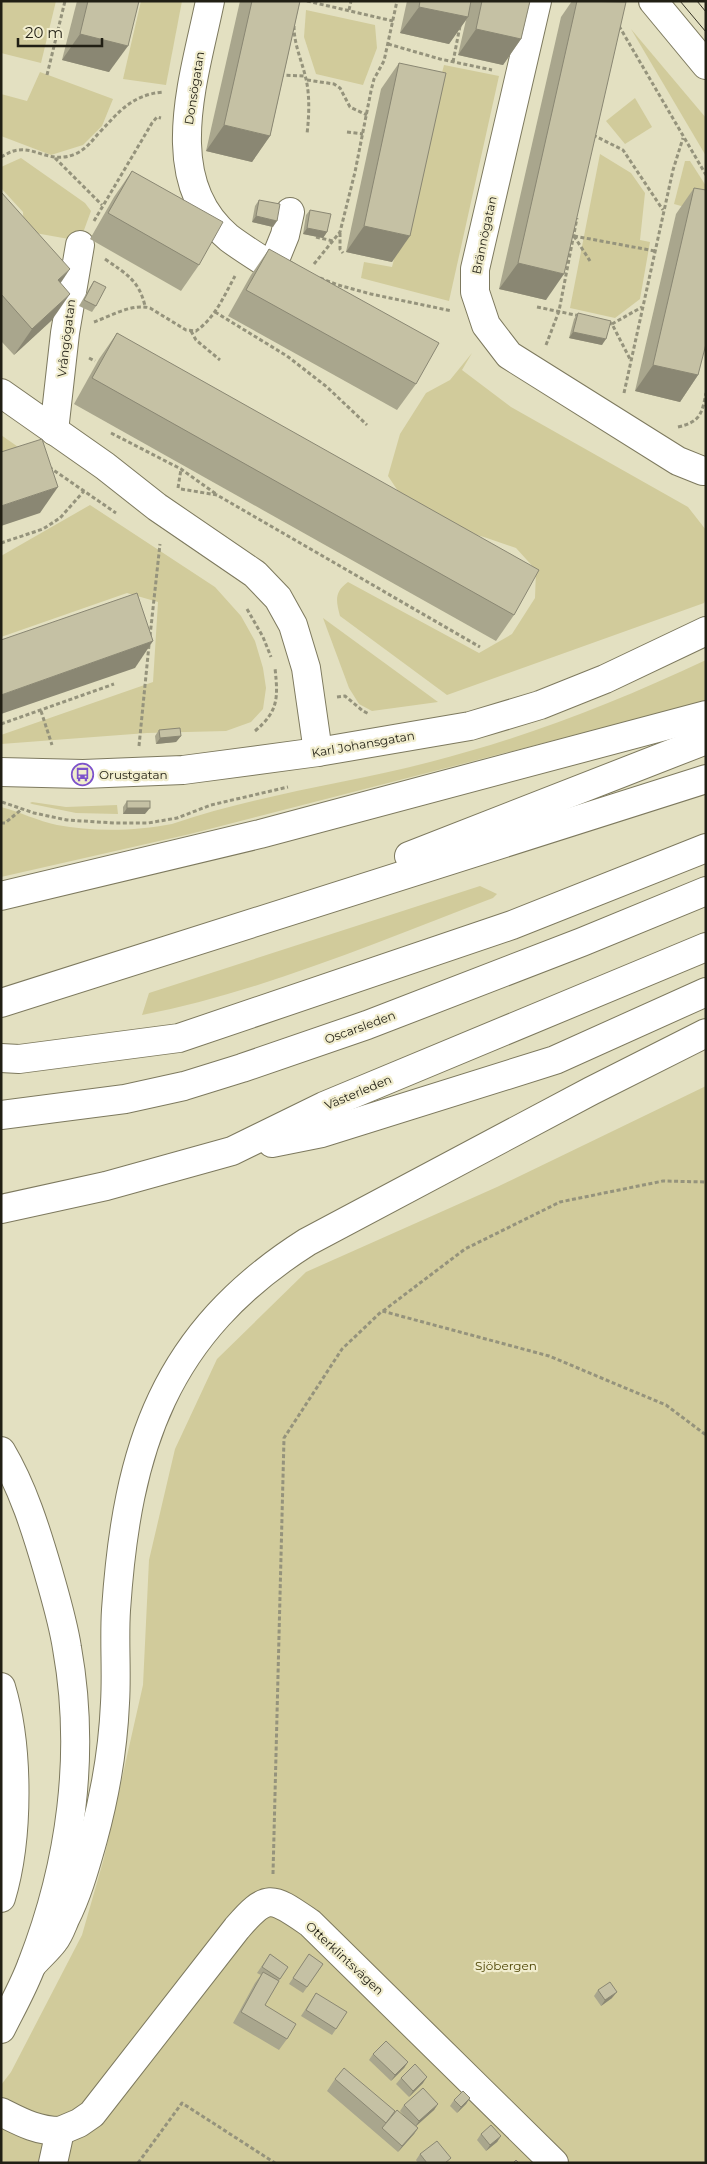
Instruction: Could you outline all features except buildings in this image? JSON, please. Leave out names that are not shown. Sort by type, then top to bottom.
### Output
[{"type":"main road","name":"Donsögatan","points":[[210,1],[187,118],[189,170],[195,190],[206,212],[228,237],[272,267],[314,277]]},
{"type":"main road","name":"Brännögatan","points":[[537,1],[475,269],[475,292],[486,325],[509,355],[678,461],[706,471]]},
{"type":"main road","points":[[653,1],[706,65]]},
{"type":"main road","points":[[272,267],[285,235],[290,212]]},
{"type":"main road","name":"Vrångögatan","points":[[54,431],[65,333],[80,245]]},
{"type":"main road","points":[[1,393],[104,466],[157,507],[255,574],[278,598],[293,625],[306,668],[318,752]]},
{"type":"main road","name":"Karl Johansgatan","points":[[1,772],[83,774],[183,770],[318,752],[470,726],[540,705],[605,679],[706,632]]},
{"type":"main road","points":[[1,896],[260,834],[706,715]]},
{"type":"main road","points":[[168,950],[706,740]]},
{"type":"main road","points":[[1,1003],[706,779]]},
{"type":"main road","points":[[1,1058],[19,1059],[180,1038],[512,925],[706,848]]},
{"type":"main road","name":"Oscarsleden","points":[[1,1115],[125,1099],[184,1086],[242,1068],[376,1022],[582,942],[706,891]]},
{"type":"main road","name":"Västerleden","points":[[1,1209],[106,1186],[232,1151],[324,1106],[706,947]]},
{"type":"main road","points":[[232,1151],[322,1132],[555,1060],[706,992]]},
{"type":"main road","points":[[32,1965],[55,1940],[71,1908],[78,1892],[95,1833],[107,1779],[115,1703],[116,1610],[125,1530],[134,1475],[161,1397],[197,1339],[218,1315],[250,1284],[276,1262],[307,1242],[592,1091],[706,1033]]},
{"type":"main road","points":[[1,1451],[24,1497],[57,1604],[67,1648],[76,1721],[76,1770],[71,1813],[53,1901],[32,1965],[1,2029]]},
{"type":"main road","points":[[1,1688],[13,1738],[14,1797],[6,1883],[1,1898]]},
{"type":"main road","points":[[1,2112],[31,2127],[45,2131],[60,2131],[79,2123],[92,2114],[237,1928],[258,1905],[270,1902]]},
{"type":"main road","name":"Otterklintsvägen","points":[[270,1902],[280,1904],[310,1923],[554,2163]]},
{"type":"main road","points":[[53,2163],[60,2131]]},
{"type":"path","points":[[47,75],[65,1]]},
{"type":"path","points":[[307,1],[394,21]]},
{"type":"path","points":[[349,10],[352,1]]},
{"type":"path","points":[[343,253],[340,249],[340,232],[374,79],[384,61],[397,1]]},
{"type":"path","points":[[294,17],[294,38],[307,80],[307,134]]},
{"type":"path","points":[[618,24],[706,175]]},
{"type":"path","points":[[453,62],[460,25]]},
{"type":"path","points":[[616,34],[621,31]]},
{"type":"path","points":[[388,44],[453,62],[498,71]]},
{"type":"path","points":[[280,75],[305,76]]},
{"type":"path","points":[[307,80],[334,84],[340,88],[350,108],[367,114]]},
{"type":"path","points":[[1,156],[20,150],[54,157],[66,157],[87,147],[122,108],[137,98],[149,93],[169,91]]},
{"type":"path","points":[[145,306],[139,287],[132,279],[98,254],[80,245],[110,191],[152,123]]},
{"type":"path","points":[[591,143],[594,126]]},
{"type":"path","points":[[347,132],[363,134]]},
{"type":"path","points":[[592,135],[623,150],[664,211]]},
{"type":"path","points":[[616,422],[673,170],[683,138]]},
{"type":"path","points":[[54,157],[102,205]]},
{"type":"path","points":[[110,191],[118,195]]},
{"type":"path","points":[[544,351],[559,311],[578,210]]},
{"type":"path","points":[[340,232],[332,241],[314,277],[338,285],[450,311]]},
{"type":"path","points":[[574,236],[655,251]]},
{"type":"path","points":[[574,236],[590,261]]},
{"type":"path","points":[[316,237],[332,241]]},
{"type":"path","points":[[190,331],[196,331],[200,328],[215,312],[238,270]]},
{"type":"path","points":[[65,333],[121,312],[145,306],[190,331],[196,340],[220,360]]},
{"type":"path","points":[[537,307],[585,318]]},
{"type":"path","points":[[603,322],[612,324],[643,307]]},
{"type":"path","points":[[215,312],[287,356],[327,387],[367,425]]},
{"type":"path","points":[[612,324],[631,361]]},
{"type":"path","points":[[676,428],[687,425],[700,415],[706,393]]},
{"type":"path","points":[[106,431],[181,469],[217,495],[480,647]]},
{"type":"path","points":[[47,465],[122,517]]},
{"type":"path","points":[[178,489],[181,469]]},
{"type":"path","points":[[157,507],[178,489],[188,488],[217,495]]},
{"type":"path","points":[[1,543],[43,529],[60,518],[84,491]]},
{"type":"path","points":[[152,538],[168,549]]},
{"type":"path","points":[[139,746],[160,544]]},
{"type":"path","points":[[243,605],[263,637],[274,665],[277,686],[273,714],[254,732]]},
{"type":"path","points":[[1,724],[114,684]]},
{"type":"path","points":[[275,706],[345,696],[363,712],[371,714]]},
{"type":"path","points":[[41,710],[53,751]]},
{"type":"path","points":[[129,747],[147,747]]},
{"type":"path","points":[[1,823],[5,823],[22,809]]},
{"type":"path","points":[[270,1902],[274,1859],[284,1438],[342,1348],[382,1311],[465,1249],[560,1202],[663,1181],[706,1182]]},
{"type":"path","points":[[382,1311],[549,1356],[666,1405],[706,1436]]},
{"type":"path","points":[[138,2163],[182,2103],[275,2163]]},
{"type":"green space","points":[[1,1],[56,1],[41,63],[1,53]]},
{"type":"green space","points":[[141,1],[182,1],[166,85],[123,79]]},
{"type":"green space","points":[[306,10],[375,25],[377,48],[363,85],[316,74],[304,37]]},
{"type":"green space","points":[[631,29],[706,118],[706,156]]},
{"type":"green space","points":[[444,65],[499,76],[449,301],[361,278],[364,262],[392,267]]},
{"type":"green space","points":[[40,72],[113,99],[102,126],[83,145],[51,155],[1,136],[1,94],[27,101]]},
{"type":"green space","points":[[635,98],[652,127],[625,144],[606,121]]},
{"type":"green space","points":[[600,154],[631,173],[645,193],[640,240],[650,242],[640,299],[615,318],[570,308]]},
{"type":"green space","points":[[21,158],[85,203],[91,211],[80,241],[24,231],[23,212],[1,188],[1,167]]},
{"type":"green space","points":[[685,161],[690,161],[706,186],[706,213],[674,204]]},
{"type":"green space","points":[[472,353],[462,370],[511,407],[688,507],[706,530],[706,599],[704,603],[447,695],[340,616],[337,597],[340,589],[348,582],[479,653],[512,634],[535,598],[536,570],[516,548],[452,529],[404,500],[388,476],[400,434],[426,393],[450,380]]},
{"type":"green space","points":[[1,435],[21,449],[1,467]]},
{"type":"green space","points":[[90,505],[215,587],[241,616],[255,641],[263,668],[266,688],[263,709],[251,722],[226,731],[147,733],[1,744],[1,735],[153,682],[158,602],[127,593],[1,637],[1,556]]},
{"type":"green space","points":[[323,618],[438,702],[372,711],[359,704],[349,688]]},
{"type":"green space","points":[[706,660],[706,701],[190,834],[1,877],[1,807],[50,823],[85,829],[129,829],[172,824],[268,797],[398,770],[502,742],[604,705]]},
{"type":"green space","points":[[30,803],[66,807],[117,805],[118,814],[76,813]]},
{"type":"green space","points":[[480,886],[497,894],[493,898],[276,979],[187,1005],[142,1015],[149,993]]},
{"type":"green space","name":"Sjöbergen","points":[[706,1086],[706,2163],[1,2163],[1,2085],[11,2072],[82,1935],[104,1858],[143,1685],[149,1560],[175,1449],[217,1359],[306,1272],[497,1187]]},
{"type":"tram line","points":[[680,1],[706,32]]},
{"type":"tram line","points":[[697,1],[706,12]]},
{"type":"place","name":"Orustgatan","points":[[83,774]]}]
